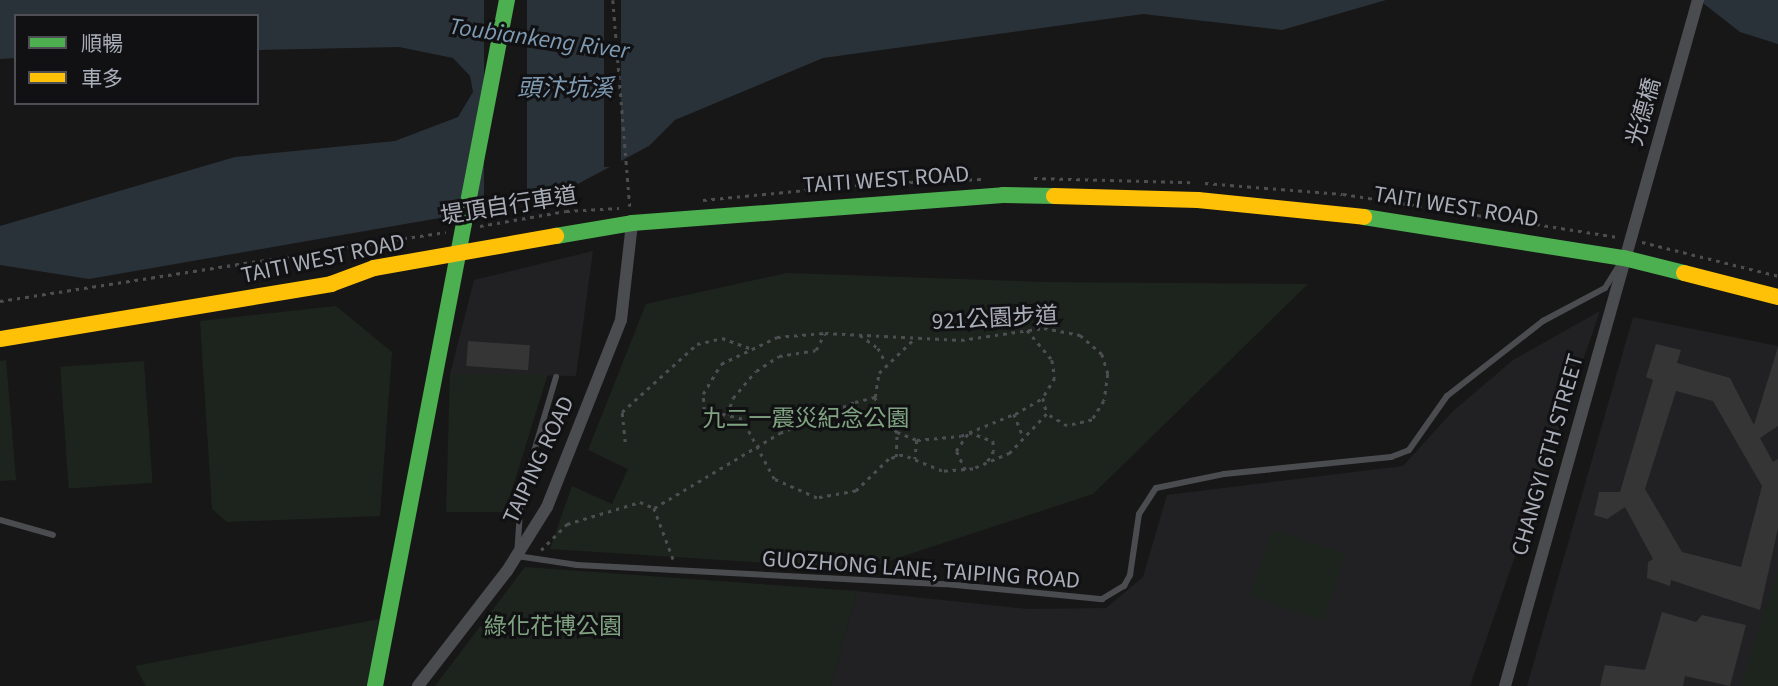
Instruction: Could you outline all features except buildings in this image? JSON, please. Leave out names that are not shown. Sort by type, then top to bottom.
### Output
[{"type":"street","points":[[375,686],[456,257],[508,0]]},
{"type":"street","name":"光德橋","points":[[1631,238],[1698,0]]},
{"type":"street","name":"TAITI WEST ROAD","points":[[0,339],[331,284],[374,268],[456,257],[632,223],[1003,195],[1198,200],[1354,215],[1624,258],[1778,297]]},
{"type":"street","name":"TAIPING ROAD","points":[[418,686],[517,556],[547,508],[610,357],[626,295],[632,223]]},
{"type":"street","name":"CHANGYI 6TH STREET","points":[[1505,686],[1631,238]]},
{"type":"lane","name":"GUOZHONG LANE, TAIPING ROAD","points":[[517,556],[1102,599],[1124,586],[1130,575],[1139,514],[1156,488],[1224,474],[1391,457],[1409,450],[1447,396],[1543,321],[1605,288],[1624,258]]},
{"type":"lane","points":[[517,556],[521,496],[556,377]]},
{"type":"lane","points":[[0,520],[53,536]]},
{"type":"path","points":[[613,0],[632,223]]},
{"type":"path","name":"堤頂自行車道","points":[[468,228],[566,211],[639,207]]},
{"type":"path","name":"堤頂自行車道","points":[[0,302],[458,230]]},
{"type":"path","points":[[1631,238],[1778,276]]},
{"type":"path","points":[[858,334],[878,348],[886,363],[875,397],[883,418],[897,432],[918,440],[970,432],[1044,398],[1055,378],[1052,360],[1026,330]]},
{"type":"path","name":"921公園步道","points":[[896,457],[856,491],[817,498],[774,479],[743,419],[727,415],[715,417],[704,410],[703,394],[721,364],[758,342],[825,333],[961,340],[1026,330],[1080,335],[1101,354],[1108,374],[1104,401],[1092,420],[1067,426],[1047,414]]},
{"type":"path","points":[[727,415],[733,398],[756,371],[779,356],[816,350],[825,333]]},
{"type":"path","points":[[625,442],[622,412],[696,344],[722,338],[751,348]]},
{"type":"path","name":"921公園步道","points":[[886,363],[916,338]]},
{"type":"path","points":[[533,558],[567,524],[623,504],[654,508],[759,449],[780,433],[875,397]]},
{"type":"path","points":[[897,432],[896,457],[915,459],[942,471],[984,467],[1010,453],[1022,434],[1047,414],[1044,398]]},
{"type":"path","points":[[1014,414],[1022,434]]},
{"type":"path","points":[[970,432],[993,441],[994,451],[984,467]]},
{"type":"path","points":[[965,470],[956,451],[970,432]]},
{"type":"path","points":[[915,459],[918,440]]},
{"type":"path","points":[[654,508],[677,567]]},
{"type":"shaded area","points":[[593,251],[576,376],[450,374],[474,280]]},
{"type":"shaded area","points":[[1600,311],[1470,686],[831,686],[857,591],[1028,609],[1106,608],[1143,577],[1167,495],[1403,466],[1452,412],[1513,360]]},
{"type":"shaded area","points":[[1633,317],[1778,346],[1778,686],[1527,686]]},
{"type":"green space","name":"九二一震災紀念公園","points":[[787,273],[1043,282],[1308,284],[1093,494],[864,569],[550,549],[572,486],[612,504],[628,469],[588,450],[646,304]]},
{"type":"green space","points":[[336,306],[392,352],[380,516],[227,522],[212,509],[200,321]]},
{"type":"green space","points":[[6,360],[16,480],[0,481],[0,361]]},
{"type":"green space","points":[[144,361],[153,483],[69,489],[60,367]]},
{"type":"green space","points":[[450,374],[548,374],[505,512],[446,512]]},
{"type":"green space","points":[[1272,530],[1345,554],[1324,620],[1250,597]]},
{"type":"green space","name":"綠化花博公園","points":[[525,567],[857,591],[831,686],[435,686]]},
{"type":"green space","points":[[1778,570],[1778,686],[1741,686]]},
{"type":"green space","points":[[379,619],[369,686],[146,686],[135,666]]},
{"type":"water","name":"頭汴坑溪","points":[[0,0],[1386,0],[1282,30],[1143,14],[823,58],[675,120],[649,146],[572,187],[486,210],[89,279],[0,265],[0,226],[235,157],[395,141],[458,117],[473,92],[470,76],[453,58],[399,47],[259,50],[259,14],[14,14],[14,58],[0,59]]},
{"type":"water","points":[[1699,0],[1778,0],[1778,44],[1740,32]]},
{"type":"pier","points":[[484,0],[527,0],[527,226],[484,226]]},
{"type":"pier","points":[[604,0],[621,0],[621,167],[604,167]]},
{"type":"traffic: fast","points":[[375,686],[507,0]]},
{"type":"traffic: fast","points":[[556,236],[632,223],[1003,195],[1054,196]]},
{"type":"traffic: fast","points":[[1364,217],[1624,258],[1684,273]]},
{"type":"traffic: slow","points":[[1054,196],[1198,200],[1364,217]]},
{"type":"traffic: slow","points":[[0,339],[331,284],[374,268],[556,236]]},
{"type":"traffic: slow","points":[[1684,273],[1778,297]]},
{"type":"water label","name":"Toubiankeng River","points":[[539,39]]}]
